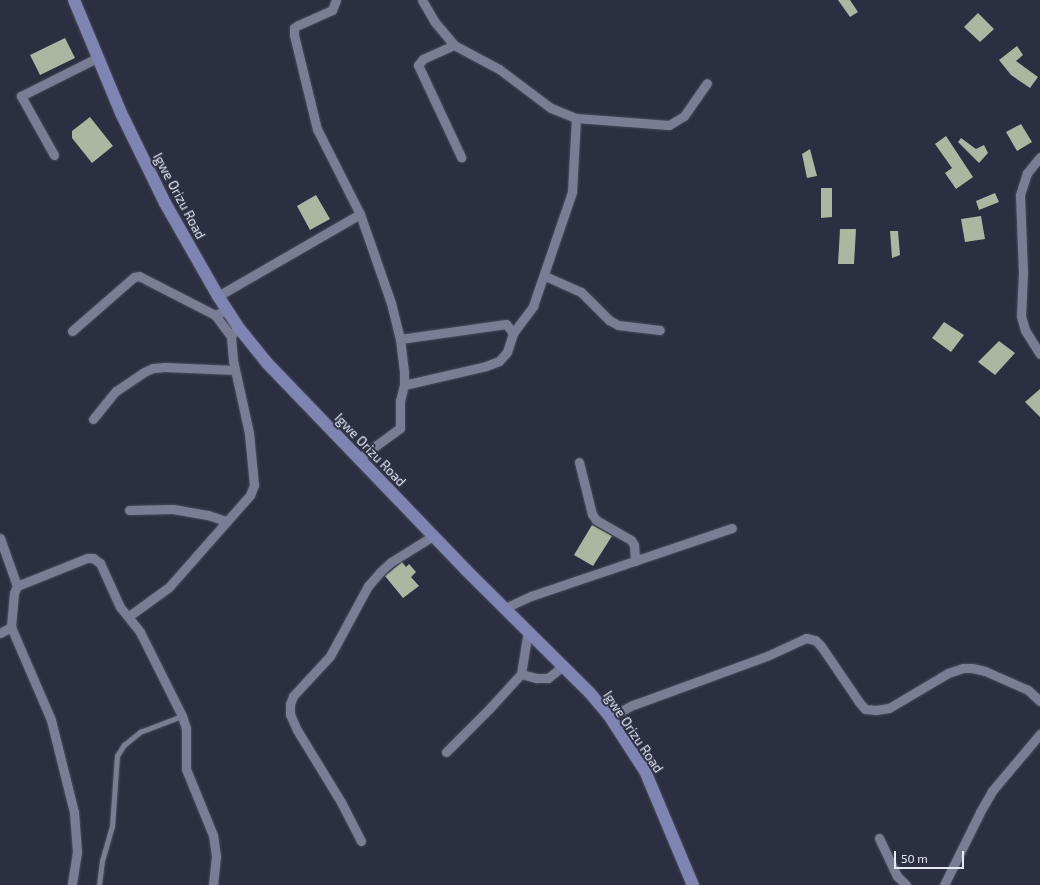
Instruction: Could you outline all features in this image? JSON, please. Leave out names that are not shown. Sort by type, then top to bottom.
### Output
[{"type":"main road","name":"Igwe Orizu Road","points":[[74,0],[121,113],[162,196],[227,310],[235,331],[433,536],[590,693],[610,717],[645,771],[693,885]]},
{"type":"street","points":[[336,0],[332,10],[294,28],[294,35],[317,129],[360,214],[391,303],[400,339],[404,385],[400,401],[400,428],[359,458]]},
{"type":"street","points":[[422,0],[434,21],[454,45],[499,70],[551,108],[576,118],[669,125],[684,116],[707,83]]},
{"type":"street","points":[[454,45],[423,59],[418,65],[461,157]]},
{"type":"street","points":[[54,155],[21,96],[98,56]]},
{"type":"street","points":[[404,385],[469,371],[499,361],[507,352],[513,333],[533,306],[544,276],[559,225],[572,192],[576,118]]},
{"type":"street","points":[[1040,157],[1027,173],[1020,195],[1023,272],[1021,316],[1025,330],[1040,354]]},
{"type":"street","points":[[218,296],[360,214]]},
{"type":"street","points":[[72,330],[134,277],[139,276],[215,315],[235,331],[235,370],[249,433],[254,485],[250,495],[225,521],[193,561],[169,587],[129,616]]},
{"type":"street","points":[[544,276],[581,292],[608,320],[618,325],[660,330]]},
{"type":"street","points":[[215,315],[227,310]]},
{"type":"street","points":[[400,339],[506,324],[513,333]]},
{"type":"street","points":[[93,419],[116,391],[144,372],[153,368],[165,367],[235,370]]},
{"type":"street","points":[[579,462],[592,514],[596,520],[631,540],[634,545],[635,561]]},
{"type":"street","points":[[129,510],[173,509],[208,515],[225,521]]},
{"type":"street","points":[[505,608],[531,596],[732,528]]},
{"type":"street","points":[[361,842],[341,802],[297,730],[290,714],[290,704],[293,696],[330,656],[368,586],[391,562],[433,536]]},
{"type":"street","points":[[0,538],[17,586],[14,593],[11,627],[52,720],[72,804],[77,852],[72,885]]},
{"type":"street","points":[[17,586],[79,560],[93,558],[100,563],[120,607],[129,616],[140,632],[182,716],[186,728],[186,769],[213,835],[216,856],[213,885]]},
{"type":"street","points":[[0,633],[11,627]]},
{"type":"street","points":[[446,752],[521,674],[528,631]]},
{"type":"street","points":[[610,717],[633,705],[767,656],[806,638],[815,640],[821,646],[859,702],[865,708],[876,710],[889,708],[948,673],[963,668],[972,668],[985,671],[1028,690],[1040,701]]},
{"type":"street","points":[[521,674],[536,678],[548,678],[563,666]]},
{"type":"street","points":[[944,885],[992,791],[1040,734]]},
{"type":"street","points":[[879,838],[897,876],[906,885]]},
{"type":"lane","points":[[99,885],[102,861],[112,827],[117,756],[124,745],[140,732],[182,716]]},
{"type":"building","points":[[838,0],[850,0],[858,12],[850,17]]},
{"type":"building","points":[[978,13],[994,29],[980,42],[964,27]]},
{"type":"building","points":[[65,38],[75,58],[40,75],[30,55]]},
{"type":"building","points":[[1017,46],[1023,55],[1016,61],[1038,77],[1030,88],[1011,75],[999,60]]},
{"type":"building","points":[[90,117],[113,146],[92,163],[72,138],[72,131]]},
{"type":"building","points":[[1021,124],[1032,142],[1017,151],[1006,132]]},
{"type":"building","points":[[946,136],[973,177],[956,189],[945,173],[952,168],[935,144]]},
{"type":"building","points":[[961,138],[976,149],[984,145],[988,153],[979,163],[958,142]]},
{"type":"building","points":[[810,149],[817,176],[807,178],[802,154]]},
{"type":"building","points":[[821,188],[832,188],[832,217],[821,218]]},
{"type":"building","points":[[995,193],[999,202],[979,210],[976,201]]},
{"type":"building","points":[[316,195],[330,219],[310,230],[297,206]]},
{"type":"building","points":[[981,216],[985,239],[965,242],[961,219]]},
{"type":"building","points":[[840,229],[856,229],[854,264],[838,264]]},
{"type":"building","points":[[890,231],[898,231],[900,255],[892,258]]},
{"type":"building","points":[[944,322],[964,335],[951,352],[932,338]]},
{"type":"building","points":[[999,341],[1015,353],[995,375],[978,362]]},
{"type":"building","points":[[1040,389],[1040,417],[1025,402]]},
{"type":"building","points":[[592,525],[612,536],[593,566],[574,555]]},
{"type":"building","points":[[402,562],[406,567],[409,564],[416,572],[411,577],[419,586],[403,598],[385,576]]}]
